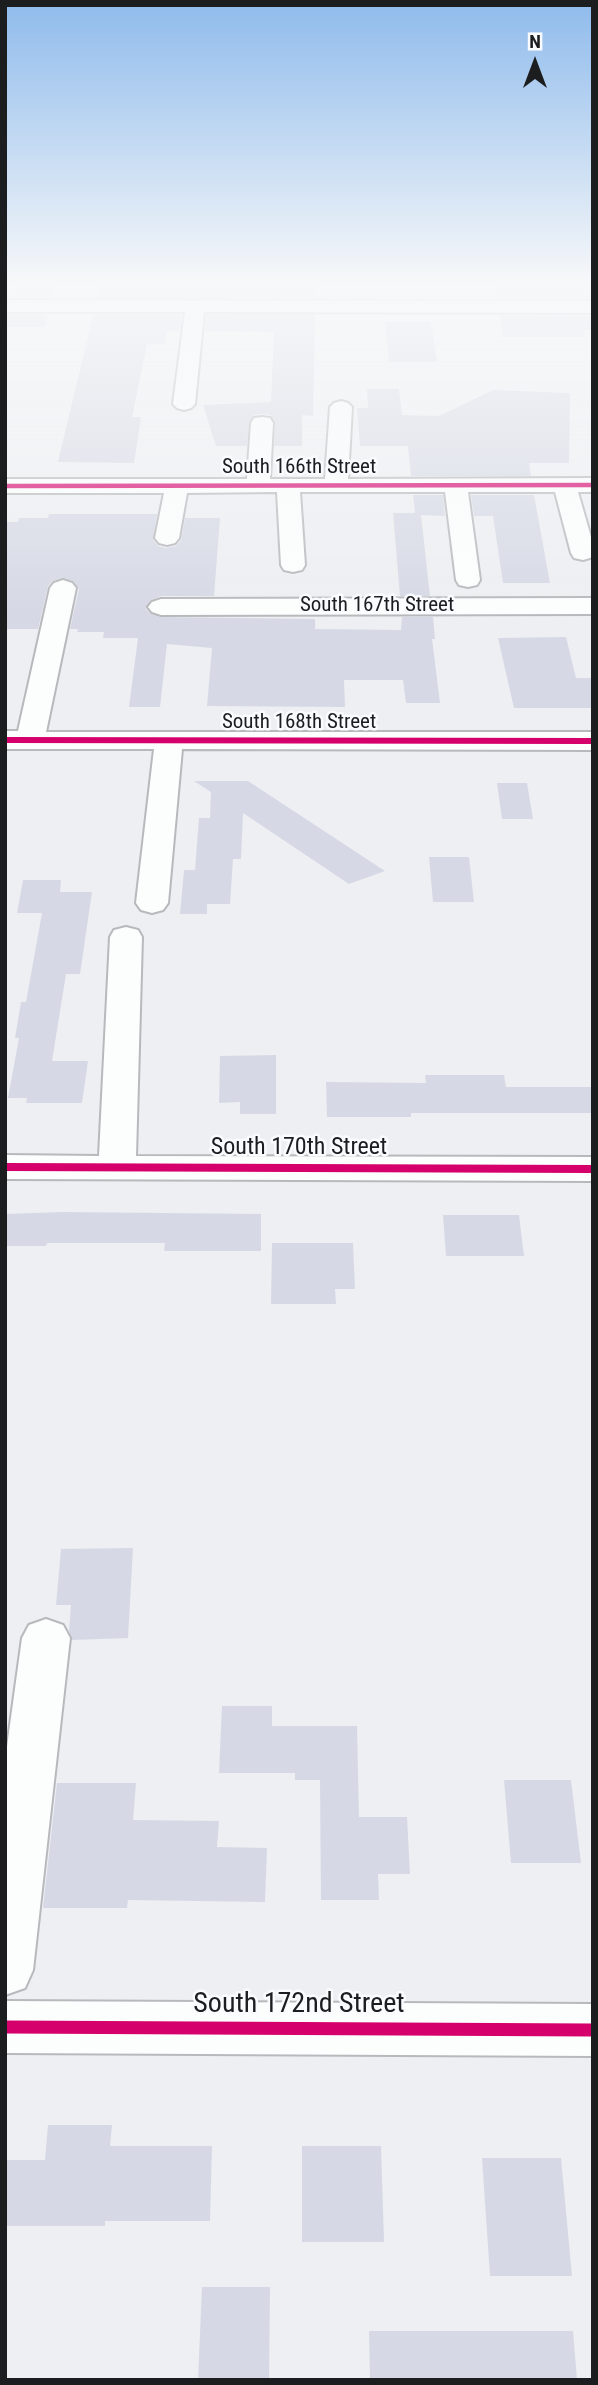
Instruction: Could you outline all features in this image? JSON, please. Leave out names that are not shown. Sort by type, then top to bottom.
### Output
[{"type":"street","points":[[184,404],[185,392]]},
{"type":"street","points":[[336,485],[341,407]]},
{"type":"street","name":"South 166th Street","points":[[258,485],[262,423]]},
{"type":"street","points":[[167,538],[177,485]]},
{"type":"street","points":[[288,485],[293,565]]},
{"type":"street","points":[[456,485],[468,580]]},
{"type":"street","points":[[565,485],[583,553]]},
{"type":"street","name":"South 166th Street","points":[[5,486],[593,485]]},
{"type":"street","name":"South 168th Street","points":[[63,588],[18,740],[593,741]]},
{"type":"street","name":"South 167th Street","points":[[161,607],[593,606]]},
{"type":"street","points":[[152,904],[169,740]]},
{"type":"street","points":[[117,1167],[126,937]]},
{"type":"street","name":"South 170th Street","points":[[5,1167],[593,1169]]},
{"type":"street","points":[[5,1970],[46,1638]]},
{"type":"street","name":"South 172nd Street","points":[[5,2027],[593,2029]]},
{"type":"building","points":[[75,392],[137,392],[132,417],[141,417],[134,463],[58,462]]},
{"type":"building","points":[[271,392],[313,392],[313,416],[302,415],[302,446],[274,446],[275,422],[270,415],[262,414],[254,415],[249,422],[247,446],[216,446],[203,405],[271,402]]},
{"type":"building","points":[[367,392],[399,392],[402,415],[439,416],[488,392],[570,393],[569,463],[529,463],[531,476],[411,476],[408,446],[360,446],[357,408],[368,408]]},
{"type":"building","points":[[413,495],[443,495],[445,516],[421,515],[430,596],[400,596],[393,513],[415,513]]},
{"type":"building","points":[[471,495],[534,495],[550,583],[503,583],[493,516],[474,516]]},
{"type":"building","points":[[49,514],[157,514],[153,540],[158,546],[166,548],[176,546],[181,540],[185,518],[220,518],[214,596],[161,596],[151,600],[146,609],[160,617],[315,619],[315,629],[401,630],[402,617],[433,617],[435,639],[432,639],[440,703],[406,703],[403,680],[344,680],[345,707],[207,706],[212,648],[167,644],[160,707],[129,707],[138,638],[103,638],[104,632],[77,632],[78,629],[70,629],[79,589],[73,581],[62,578],[48,586],[38,629],[5,629],[5,522],[18,522],[19,518],[48,518]]},
{"type":"building","points":[[566,637],[576,678],[593,678],[593,708],[514,708],[498,638]]},
{"type":"building","points":[[194,781],[248,781],[385,871],[349,884],[243,813],[241,859],[233,859],[230,904],[207,904],[207,914],[180,914],[184,870],[195,870],[199,818],[210,818],[211,792]]},
{"type":"building","points":[[497,783],[527,783],[533,819],[502,819]]},
{"type":"building","points":[[429,857],[469,857],[474,902],[433,902]]},
{"type":"building","points":[[23,880],[61,880],[60,892],[92,892],[80,974],[66,974],[52,1061],[88,1061],[82,1103],[26,1103],[27,1098],[8,1098],[19,1038],[15,1038],[21,1002],[26,1002],[42,913],[17,913]]},
{"type":"building","points":[[276,1055],[276,1114],[240,1114],[240,1102],[219,1103],[220,1056]]},
{"type":"building","points":[[425,1075],[504,1075],[506,1087],[593,1087],[593,1113],[411,1113],[411,1117],[327,1117],[326,1082],[426,1083]]},
{"type":"building","points":[[5,1214],[261,1214],[261,1251],[164,1251],[165,1243],[47,1243],[46,1246],[5,1246]]},
{"type":"building","points":[[443,1215],[519,1215],[524,1256],[446,1256]]},
{"type":"building","points":[[272,1243],[353,1243],[355,1289],[335,1289],[336,1304],[271,1304]]},
{"type":"building","points":[[133,1548],[128,1638],[72,1640],[69,1631],[71,1605],[56,1605],[61,1549]]},
{"type":"building","points":[[222,1706],[272,1706],[272,1726],[357,1726],[359,1817],[407,1817],[410,1874],[378,1874],[379,1900],[321,1900],[320,1780],[295,1780],[295,1773],[219,1773]]},
{"type":"building","points":[[504,1780],[571,1780],[581,1863],[511,1863]]},
{"type":"building","points":[[57,1783],[136,1783],[133,1820],[219,1821],[217,1847],[267,1848],[265,1902],[128,1900],[127,1908],[43,1908]]},
{"type":"building","points":[[48,2125],[112,2125],[110,2146],[212,2146],[210,2221],[105,2221],[105,2226],[5,2226],[5,2160],[45,2160]]},
{"type":"building","points":[[302,2146],[381,2146],[384,2242],[302,2242]]},
{"type":"building","points":[[482,2158],[561,2158],[572,2276],[490,2276]]},
{"type":"building","points":[[202,2287],[270,2287],[269,2380],[198,2380]]},
{"type":"building","points":[[369,2331],[573,2331],[577,2380],[370,2380]]},
{"type":"cycle path","points":[[5,486],[593,485]]},
{"type":"cycle path","points":[[5,740],[593,741]]},
{"type":"cycle path","points":[[5,1167],[593,1169]]},
{"type":"cycle path","points":[[5,2027],[593,2030]]}]
